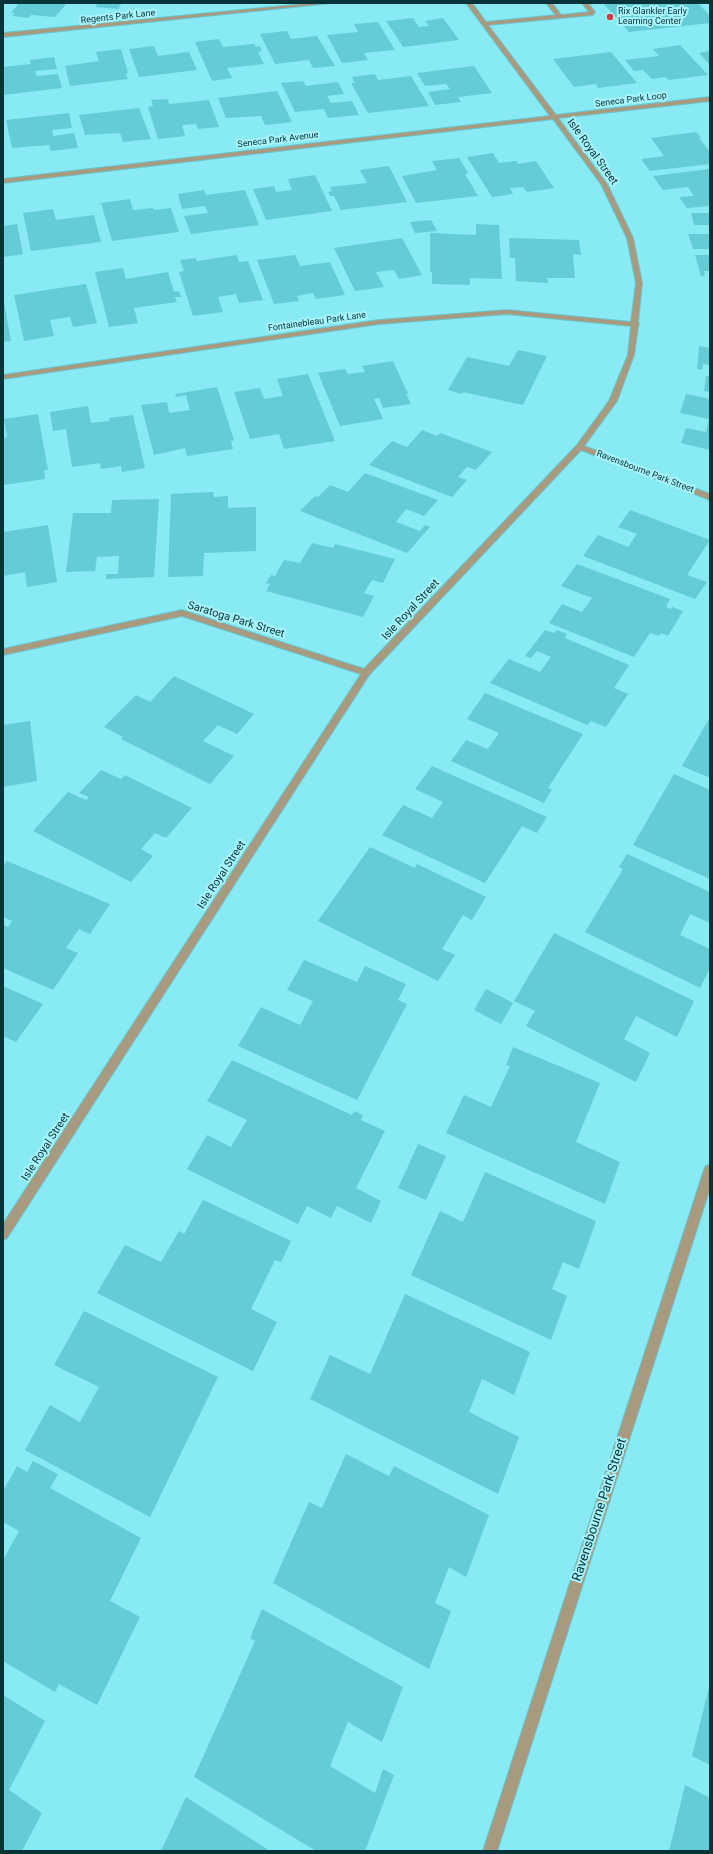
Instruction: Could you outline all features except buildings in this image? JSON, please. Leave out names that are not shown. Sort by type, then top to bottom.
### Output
[{"type":"street","name":"Regents Park Lane","points":[[3,35],[329,3]]},
{"type":"street","name":"Isle Royal Street","points":[[3,1234],[366,673],[580,447],[613,401],[631,355],[636,324],[639,283],[630,238],[604,184],[469,3]]},
{"type":"street","points":[[549,3],[560,16]]},
{"type":"street","points":[[484,24],[593,13],[584,3]]},
{"type":"street","name":"Seneca Park Loop","points":[[554,118],[710,99]]},
{"type":"street","name":"Seneca Park Avenue","points":[[3,181],[554,118]]},
{"type":"street","name":"Fontainebleau Park Lane","points":[[3,377],[379,322],[507,312],[636,324]]},
{"type":"street","name":"Ravensbourne Park Street","points":[[580,447],[710,498]]},
{"type":"street","name":"Saratoga Park Street","points":[[3,652],[182,614],[366,673]]},
{"type":"street","name":"Ravensbourne Park Street","points":[[490,1851],[710,1170]]},
{"type":"place","name":"Rix Glankler Early Learning Center","points":[[610,17]]}]
